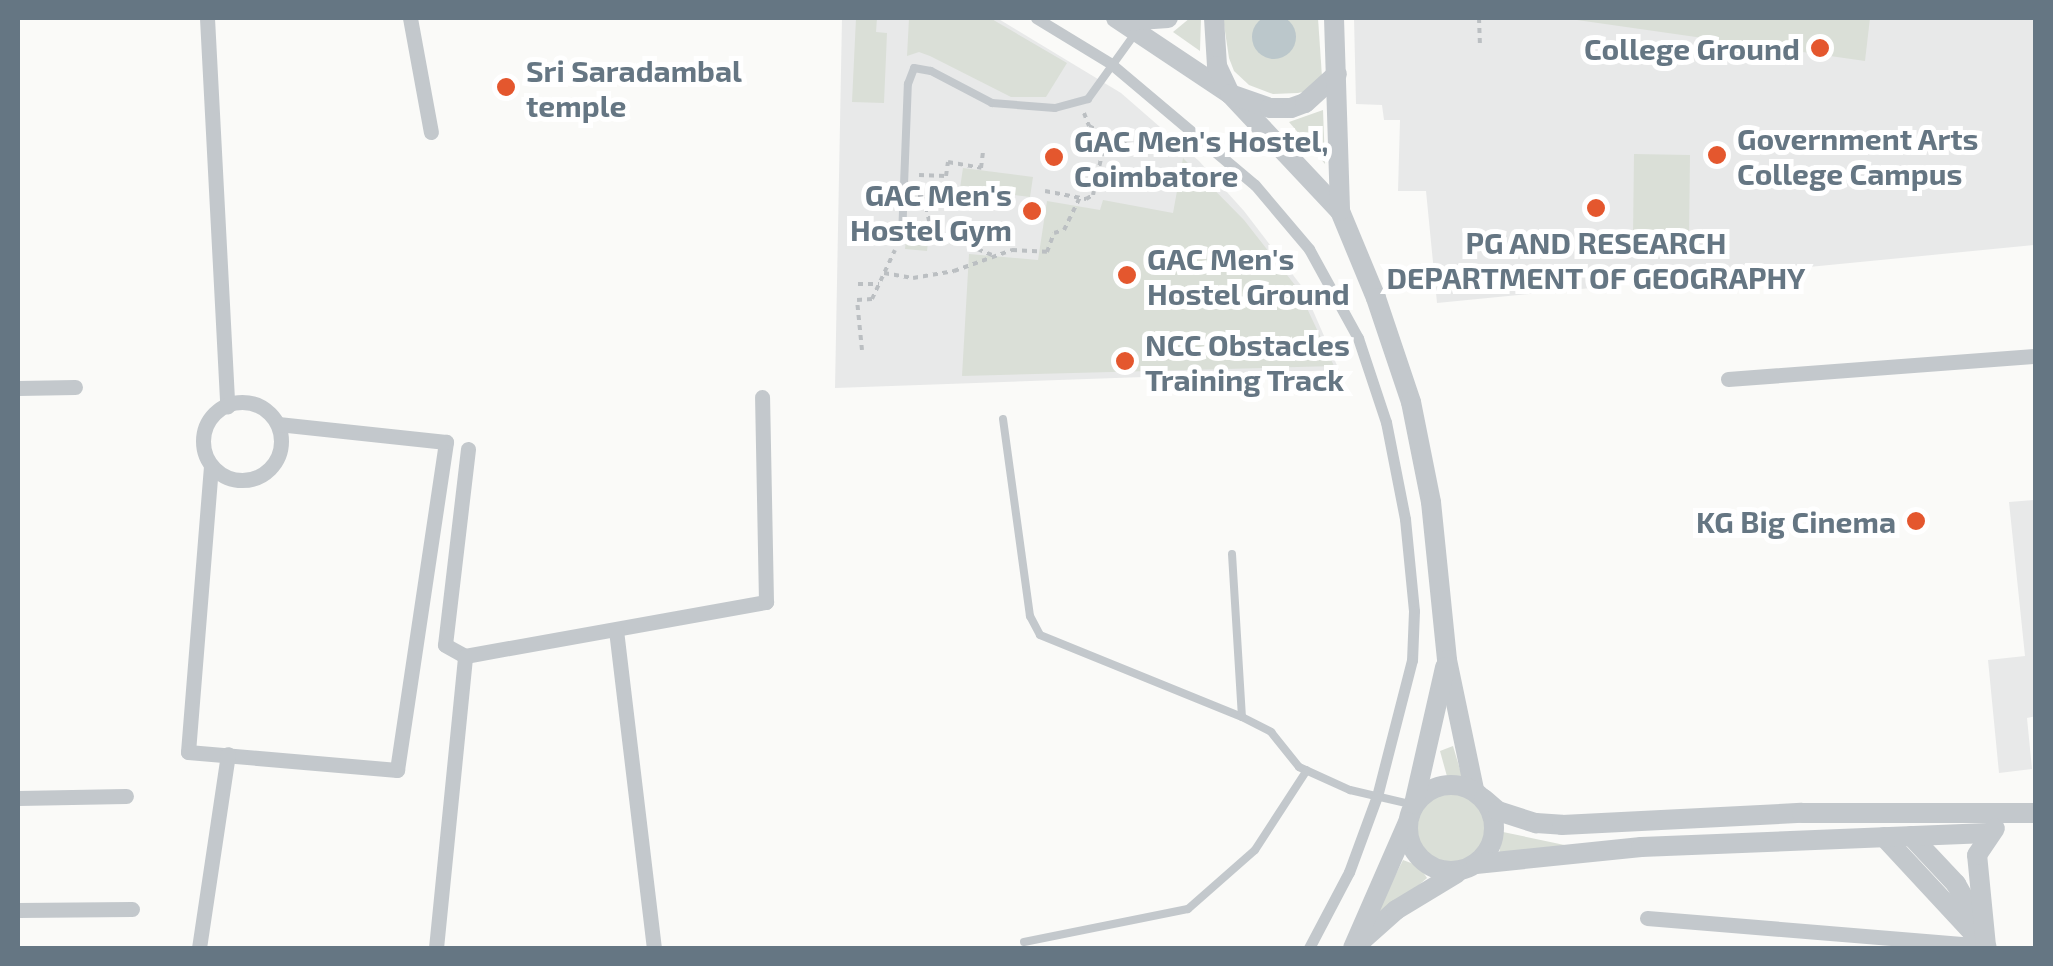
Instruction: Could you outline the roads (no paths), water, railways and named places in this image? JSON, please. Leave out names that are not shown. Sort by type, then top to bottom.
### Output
[{"type":"street","points":[[208,18],[227,406]]},
{"type":"street","points":[[410,18],[431,132]]},
{"type":"street","points":[[1036,18],[1110,63],[1255,185],[1309,250],[1358,338],[1386,422],[1405,519],[1414,644],[1407,689],[1376,796],[1349,872],[1309,948]]},
{"type":"street","points":[[1125,23],[1168,18]]},
{"type":"street","points":[[1214,18],[1217,66],[1230,94],[1270,108],[1291,108],[1305,103],[1336,74]]},
{"type":"street","points":[[1334,18],[1340,211]]},
{"type":"street","points":[[1125,23],[1230,94],[1340,211],[1376,298],[1411,402],[1431,502],[1447,660],[1479,794],[1495,833],[1485,856],[1469,868],[1432,884],[1354,948]]},
{"type":"street","points":[[1728,380],[2036,356]]},
{"type":"street","points":[[18,388],[76,387]]},
{"type":"street","points":[[468,449],[445,645],[465,656],[766,602],[762,397]]},
{"type":"street","points":[[255,403],[278,424],[446,442],[397,770],[188,752],[211,466],[202,443],[204,431],[217,410],[255,403]]},
{"type":"street","points":[[211,466],[234,480],[260,477],[278,458],[282,445],[278,424]]},
{"type":"street","points":[[616,630],[654,948]]},
{"type":"street","points":[[436,948],[465,656]]},
{"type":"street","points":[[1447,660],[1408,834],[1418,856],[1438,870],[1640,847],[1988,833]]},
{"type":"street","points":[[199,948],[228,754]]},
{"type":"street","points":[[1354,948],[1411,813],[1435,788],[1449,785],[1479,794],[1498,811],[1536,824],[1802,812],[1984,810],[2014,816],[2036,813]]},
{"type":"street","points":[[18,798],[126,796]]},
{"type":"street","points":[[1986,947],[1977,855],[1988,833],[2014,816]]},
{"type":"street","points":[[1911,836],[1956,884],[1986,947]]},
{"type":"street","points":[[1884,837],[1986,947]]},
{"type":"street","points":[[18,910],[132,910]]},
{"type":"street","points":[[1647,918],[1986,947]]},
{"type":"lane","points":[[902,237],[908,84],[914,68],[931,71],[992,104],[1055,108],[1088,98],[1110,63],[1125,23]]},
{"type":"lane","points":[[1003,419],[1030,616],[1040,635],[1242,716],[1271,732],[1298,767],[1411,813]]},
{"type":"lane","points":[[1232,554],[1242,716]]},
{"type":"lane","points":[[1024,942],[1188,908],[1255,850],[1307,770]]},
{"type":"place","name":"College Ground","points":[[1820,48]]},
{"type":"place","name":"Sri Saradambal temple","points":[[506,87]]},
{"type":"place","name":"Government Arts College Campus","points":[[1717,155]]},
{"type":"place","name":"GAC Men's Hostel, Coimbatore","points":[[1054,157]]},
{"type":"place","name":"PG AND RESEARCH DEPARTMENT OF GEOGRAPHY","points":[[1596,208]]},
{"type":"place","name":"GAC Men's Hostel Gym","points":[[1032,211]]},
{"type":"place","name":"GAC Men's Hostel Ground","points":[[1127,275]]},
{"type":"place","name":"NCC Obstacles Training Track","points":[[1125,361]]},
{"type":"place","name":"KG Big Cinema","points":[[1916,521]]}]
